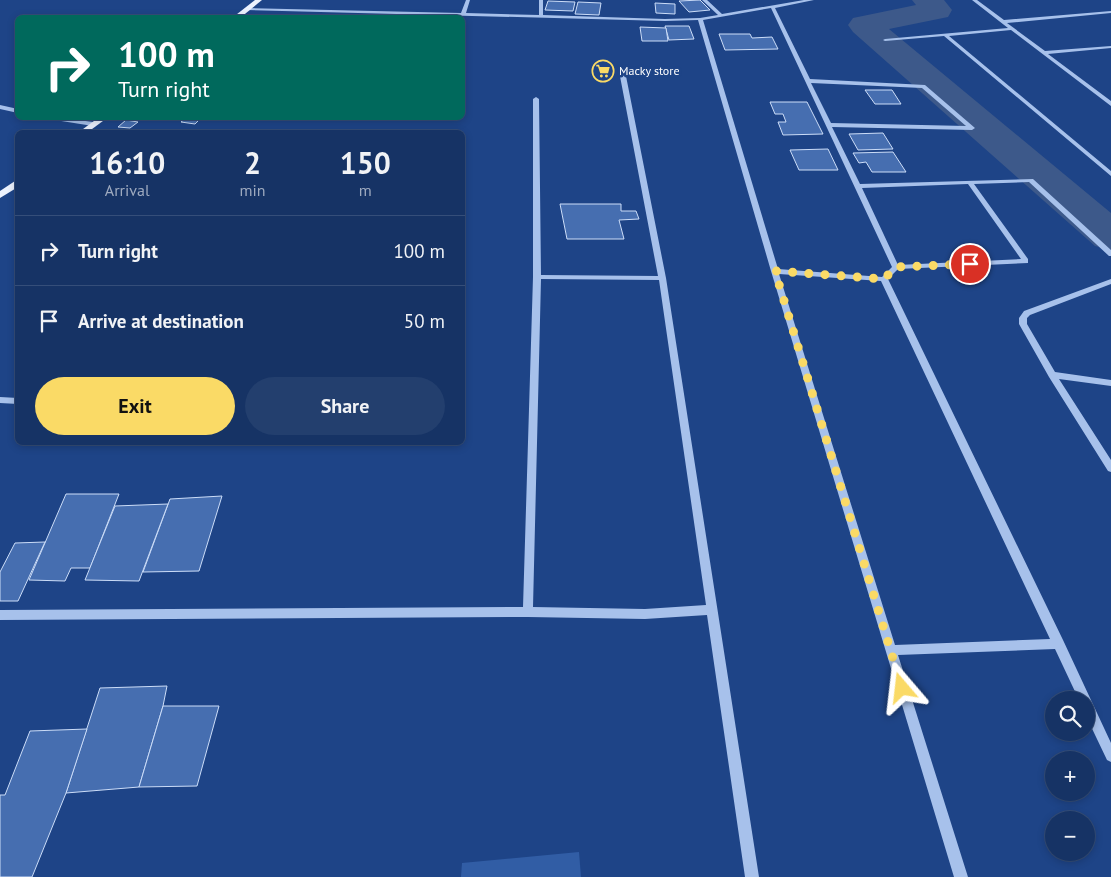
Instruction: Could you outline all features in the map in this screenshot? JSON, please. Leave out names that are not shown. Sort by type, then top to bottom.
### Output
[{"type":"main road","points":[[239,15],[259,0]]},
{"type":"main road","points":[[86,130],[100,120]]},
{"type":"main road","points":[[3,190],[15,184]]},
{"type":"street","points":[[247,9],[463,15],[468,0]]},
{"type":"street","points":[[541,0],[541,17]]},
{"type":"street","points":[[704,0],[721,16]]},
{"type":"street","points":[[465,15],[665,20],[700,19],[812,0]]},
{"type":"street","points":[[974,0],[1111,104]]},
{"type":"street","points":[[773,8],[896,267]]},
{"type":"street","points":[[1002,22],[1111,12]]},
{"type":"street","points":[[700,19],[775,271],[961,877]]},
{"type":"street","points":[[884,40],[1011,29]]},
{"type":"street","points":[[945,34],[1111,174]]},
{"type":"street","points":[[1043,53],[1111,47]]},
{"type":"street","points":[[622,71],[662,278],[752,877]]},
{"type":"street","points":[[808,81],[923,86],[972,128],[829,126]]},
{"type":"street","points":[[528,612],[536,277],[536,99]]},
{"type":"street","points":[[0,107],[15,110]]},
{"type":"street","points":[[68,120],[93,124]]},
{"type":"street","points":[[858,186],[1031,180],[1111,254]]},
{"type":"street","points":[[775,271],[884,279],[896,267],[1026,261],[970,182]]},
{"type":"street","points":[[536,277],[662,278]]},
{"type":"street","points":[[884,279],[1081,691]]},
{"type":"street","points":[[1111,281],[1027,313],[1023,318],[1024,324],[1052,375],[1111,468]]},
{"type":"street","points":[[1052,375],[1111,383]]},
{"type":"street","points":[[0,400],[15,401]]},
{"type":"street","points":[[0,615],[528,612],[645,614],[712,610]]},
{"type":"street","points":[[891,650],[1059,644]]},
{"type":"street","points":[[1095,721],[1111,756]]},
{"type":"shaded area","points":[[579,852],[581,877],[461,877],[462,863]]},
{"type":"building","points":[[700,0],[710,10],[689,12],[679,1]]},
{"type":"building","points":[[548,1],[575,2],[573,11],[545,10]]},
{"type":"building","points":[[578,2],[601,3],[599,15],[575,14]]},
{"type":"building","points":[[655,3],[675,4],[675,14],[656,13]]},
{"type":"building","points":[[665,26],[689,26],[694,39],[669,40]]},
{"type":"building","points":[[640,27],[666,28],[668,41],[642,41]]},
{"type":"building","points":[[719,34],[750,34],[752,38],[772,37],[778,49],[725,50]]},
{"type":"building","points":[[865,90],[892,90],[901,104],[875,104]]},
{"type":"building","points":[[770,102],[807,102],[823,134],[783,135],[778,122],[786,122],[783,114],[775,114]]},
{"type":"building","points":[[126,120],[138,122],[130,128],[118,127]]},
{"type":"building","points":[[184,120],[199,120],[195,124],[181,122]]},
{"type":"building","points":[[883,133],[893,149],[858,150],[849,134]]},
{"type":"building","points":[[828,149],[838,170],[799,170],[790,150]]},
{"type":"building","points":[[893,152],[906,172],[872,172],[866,162],[859,163],[853,153]]},
{"type":"building","points":[[560,204],[621,204],[621,211],[636,211],[639,219],[619,220],[624,239],[567,239]]},
{"type":"building","points":[[66,494],[119,494],[90,568],[71,568],[65,581],[29,580]]},
{"type":"building","points":[[222,496],[199,571],[143,572],[170,499]]},
{"type":"building","points":[[168,504],[139,581],[85,580],[115,506]]},
{"type":"building","points":[[45,542],[18,601],[0,601],[0,572],[15,543]]},
{"type":"building","points":[[167,686],[139,787],[66,793],[100,688]]},
{"type":"building","points":[[163,706],[219,706],[197,786],[139,787]]},
{"type":"building","points":[[87,729],[66,793],[32,877],[0,877],[0,795],[5,795],[30,731]]},
{"type":"waterway","points":[[927,0],[937,10],[864,25],[1111,236]]},
{"type":"place","name":"Macky store","points":[[603,71]]},
{"type":"route","points":[[902,688],[775,271],[884,279],[896,267],[970,264]]}]
